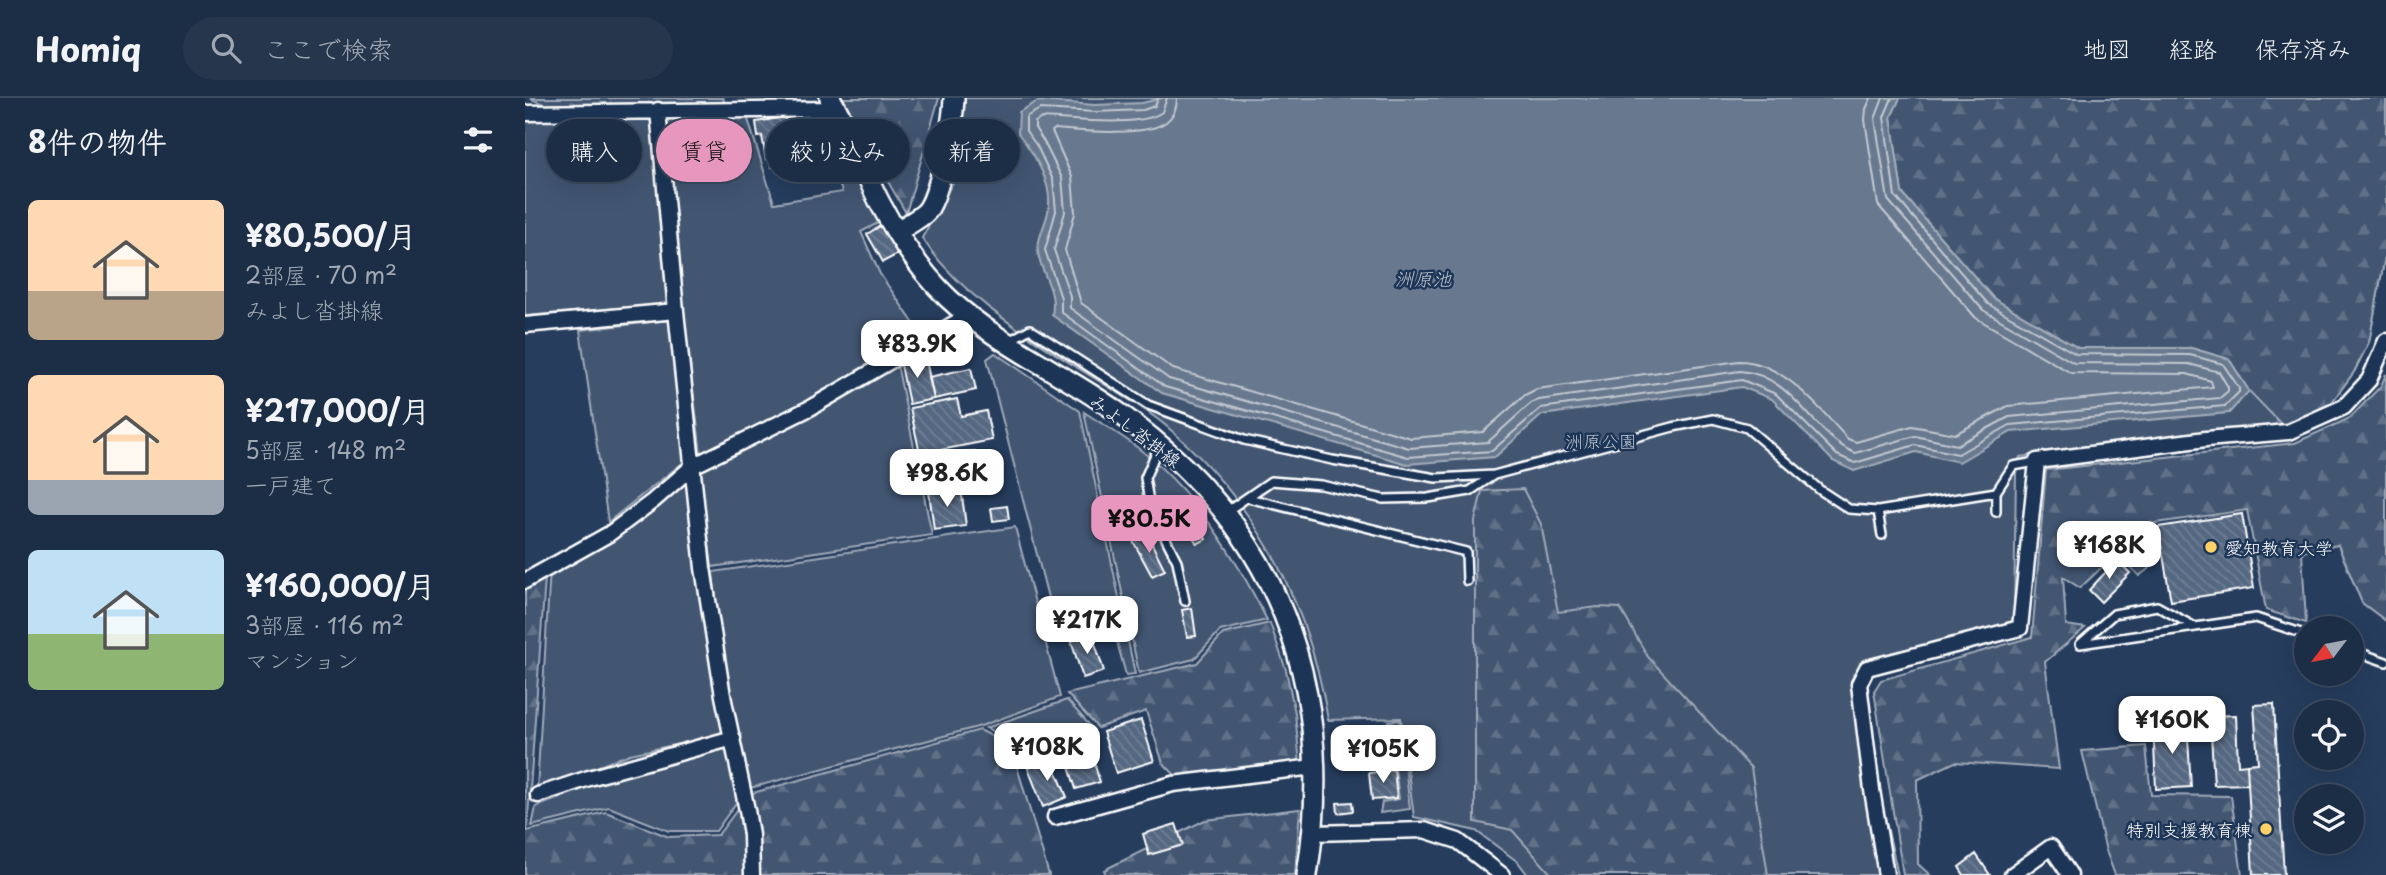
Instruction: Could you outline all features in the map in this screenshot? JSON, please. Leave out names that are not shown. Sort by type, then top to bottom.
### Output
[{"type":"main road","points":[[897,232],[926,212],[936,192],[954,98]]},
{"type":"main road","name":"みよし沓掛線","points":[[833,103],[880,204],[927,276],[969,315],[1117,411],[1160,444],[1198,479],[1226,512],[1264,572],[1296,647],[1306,685],[1311,720],[1314,834],[1307,875]]},
{"type":"street","points":[[525,113],[833,103]]},
{"type":"street","points":[[658,110],[703,568],[716,653],[751,835],[752,875]]},
{"type":"street","points":[[525,325],[676,311]]},
{"type":"street","points":[[525,581],[609,534],[693,466],[810,408],[969,315]]},
{"type":"street","points":[[1886,875],[1872,790],[1860,684],[1867,668],[2020,628],[2037,461],[2206,439],[2288,432],[2344,407],[2369,380],[2386,341]]},
{"type":"street","points":[[538,795],[733,738]]},
{"type":"street","points":[[1055,817],[1173,784],[1314,768]]},
{"type":"street","points":[[1314,834],[1424,830],[1458,841],[1502,875]]},
{"type":"street","points":[[2012,875],[2051,847],[2070,875]]},
{"type":"lane","points":[[1008,342],[1030,329],[1148,405],[1244,440],[1332,460],[1436,478],[1494,475],[1673,427],[1713,419],[1747,428],[1820,490],[1849,509],[1878,511],[1996,492]]},
{"type":"lane","points":[[1160,444],[1145,478],[1150,507],[1177,561],[1185,601]]},
{"type":"lane","points":[[1996,512],[1996,492],[2013,466],[2037,461]]},
{"type":"lane","points":[[1226,512],[1271,481],[1321,485],[1383,499],[1428,498],[1469,491],[1494,475]]},
{"type":"lane","points":[[1248,498],[1466,552],[1467,580]]},
{"type":"lane","points":[[1878,511],[1882,535]]},
{"type":"lane","points":[[2195,627],[2157,606],[2114,614],[2080,644],[2256,618],[2294,631]]},
{"type":"lane","points":[[2364,654],[2386,662]]},
{"type":"green space","points":[[530,98],[723,98],[725,104],[547,106]]},
{"type":"green space","points":[[840,98],[939,98],[933,119],[924,119],[924,150],[906,213],[888,182],[910,182],[910,119],[852,119]]},
{"type":"green space","name":"洲原公園","points":[[965,98],[2386,98],[2386,251],[2369,342],[2354,372],[2329,406],[2283,426],[2020,457],[2016,470],[2014,621],[1861,664],[1853,674],[1898,875],[1528,875],[1518,862],[1476,831],[1414,817],[1401,718],[1328,720],[1307,635],[1292,596],[1252,521],[1197,455],[1144,409],[1034,340],[992,310],[954,277],[922,238],[953,182],[1020,182],[1020,119],[963,119]]},
{"type":"green space","points":[[1900,98],[2386,98],[2386,251],[2369,342],[2354,372],[2329,406],[2283,426],[2249,391],[2229,359],[2191,348],[2078,348],[1993,298],[1902,193],[1891,117]]},
{"type":"green space","points":[[665,116],[747,116],[748,119],[665,119]]},
{"type":"green space","points":[[831,116],[832,119],[815,117]]},
{"type":"green space","points":[[652,118],[667,304],[525,316],[525,120],[546,120],[546,182],[642,182],[642,119],[588,119]]},
{"type":"green space","points":[[752,132],[774,203],[842,192],[838,182],[862,182],[880,222],[861,232],[880,274],[923,337],[809,402],[701,453],[683,310],[671,182],[752,182]]},
{"type":"green space","points":[[670,320],[685,461],[608,522],[580,330]]},
{"type":"green space","points":[[995,353],[1080,411],[1135,674],[1126,675],[1110,616],[1056,629],[987,359]]},
{"type":"green space","points":[[897,364],[932,535],[712,567],[699,468]]},
{"type":"green space","points":[[2386,374],[2386,621],[2362,603],[2338,545],[2302,552],[2306,616],[2294,616],[2294,619],[2266,610],[2247,510],[2148,524],[2155,564],[2139,576],[2117,553],[2080,588],[2063,577],[2066,625],[2085,628],[2045,662],[2059,769],[1955,762],[1917,780],[1918,864],[1930,875],[1903,875],[1874,691],[1881,680],[2032,637],[2046,470],[2295,443],[2350,418],[2381,386]]},
{"type":"green space","points":[[1084,412],[1138,448],[1196,505],[1227,549],[1267,620],[1220,631],[1194,659],[1139,673]]},
{"type":"green space","points":[[689,474],[709,653],[727,734],[630,754],[537,790],[550,568]]},
{"type":"green space","points":[[1523,489],[1541,524],[1558,612],[1598,607],[1620,608],[1648,657],[1751,768],[1768,875],[1552,875],[1512,830],[1475,822],[1475,521],[1482,491]]},
{"type":"green space","points":[[1015,527],[1060,697],[981,726],[750,788],[722,655],[713,572]]},
{"type":"green space","points":[[545,579],[527,831],[606,812],[669,837],[718,835],[749,794],[980,730],[1011,746],[1049,875],[525,875],[525,580]]},
{"type":"green space","points":[[1270,623],[1286,670],[1295,713],[1300,764],[1177,777],[1163,763],[1146,711],[1098,728],[1067,694],[1197,663],[1223,634]]},
{"type":"green space","points":[[1067,700],[1094,730],[1022,765],[1015,742],[986,728]]},
{"type":"green space","points":[[1400,720],[1410,809],[1380,813],[1382,802],[1399,799],[1389,721]]},
{"type":"green space","points":[[728,746],[740,797],[716,831],[669,831],[609,807],[532,826],[536,807],[612,778]]},
{"type":"green space","points":[[2146,746],[2151,795],[2231,796],[2242,875],[2115,875],[2106,851],[2082,751]]},
{"type":"green space","points":[[1300,809],[1295,875],[1106,875],[1104,870],[1205,820]]},
{"type":"water","name":"洲原池","points":[[1163,98],[1900,98],[1891,117],[1902,193],[1993,298],[2078,348],[2191,348],[2229,359],[2249,391],[2229,413],[2011,432],[1959,462],[1916,452],[1854,471],[1833,461],[1772,399],[1742,387],[1542,415],[1495,457],[1407,464],[1162,393],[1052,315],[1052,298],[1038,249],[1047,216],[1049,194],[1037,161],[1020,136],[1019,112],[1038,101],[1095,105],[1142,103]]},
{"type":"building","points":[[766,120],[766,159],[762,136],[758,137],[756,122]]},
{"type":"building","points":[[882,225],[898,254],[883,262],[867,234]]},
{"type":"building","points":[[950,333],[956,342],[933,357],[927,348]]},
{"type":"building","points":[[925,355],[934,399],[909,404],[900,360]]},
{"type":"building","points":[[971,368],[976,390],[934,399],[929,377]]},
{"type":"building","points":[[957,399],[961,416],[986,411],[992,440],[920,454],[910,408]]},
{"type":"building","points":[[975,451],[977,466],[962,467],[960,452]]},
{"type":"building","points":[[951,453],[953,463],[941,466],[939,456]]},
{"type":"building","points":[[961,488],[966,526],[934,530],[929,492]]},
{"type":"building","points":[[1007,506],[1009,519],[993,521],[991,508]]},
{"type":"building","points":[[2242,514],[2254,588],[2171,601],[2158,527]]},
{"type":"building","points":[[1194,517],[1206,539],[1197,544],[1185,522]]},
{"type":"building","points":[[1147,534],[1165,570],[1152,576],[1133,541]]},
{"type":"building","points":[[2117,560],[2130,573],[2101,602],[2089,590]]},
{"type":"building","points":[[1192,608],[1196,636],[1187,637],[1182,610]]},
{"type":"building","points":[[1092,634],[1104,671],[1083,678],[1071,641]]},
{"type":"building","name":"特別支援教育棟","points":[[2274,704],[2284,875],[2253,875],[2247,764],[2258,763],[2254,705]]},
{"type":"building","points":[[2236,715],[2238,765],[2247,764],[2248,784],[2214,785],[2210,716]]},
{"type":"building","points":[[1141,720],[1154,761],[1116,773],[1103,732]]},
{"type":"building","points":[[2187,722],[2191,787],[2156,789],[2153,724]]},
{"type":"building","points":[[1377,729],[1380,762],[1358,764],[1356,754],[1350,755],[1348,742],[1355,741],[1354,732]]},
{"type":"building","points":[[1088,743],[1100,782],[1076,789],[1064,751]]},
{"type":"building","points":[[1051,758],[1067,797],[1043,807],[1028,768]]},
{"type":"building","points":[[1394,770],[1397,798],[1372,800],[1369,773]]},
{"type":"building","points":[[1352,802],[1353,811],[1338,813],[1337,803]]},
{"type":"building","points":[[1176,824],[1183,845],[1149,855],[1143,834]]},
{"type":"building","points":[[1976,854],[1990,875],[1964,875],[1959,867]]},
{"type":"place","name":"愛知教育大学","points":[[2211,547]]},
{"type":"place","name":"特別支援教育棟","points":[[2266,829]]}]
